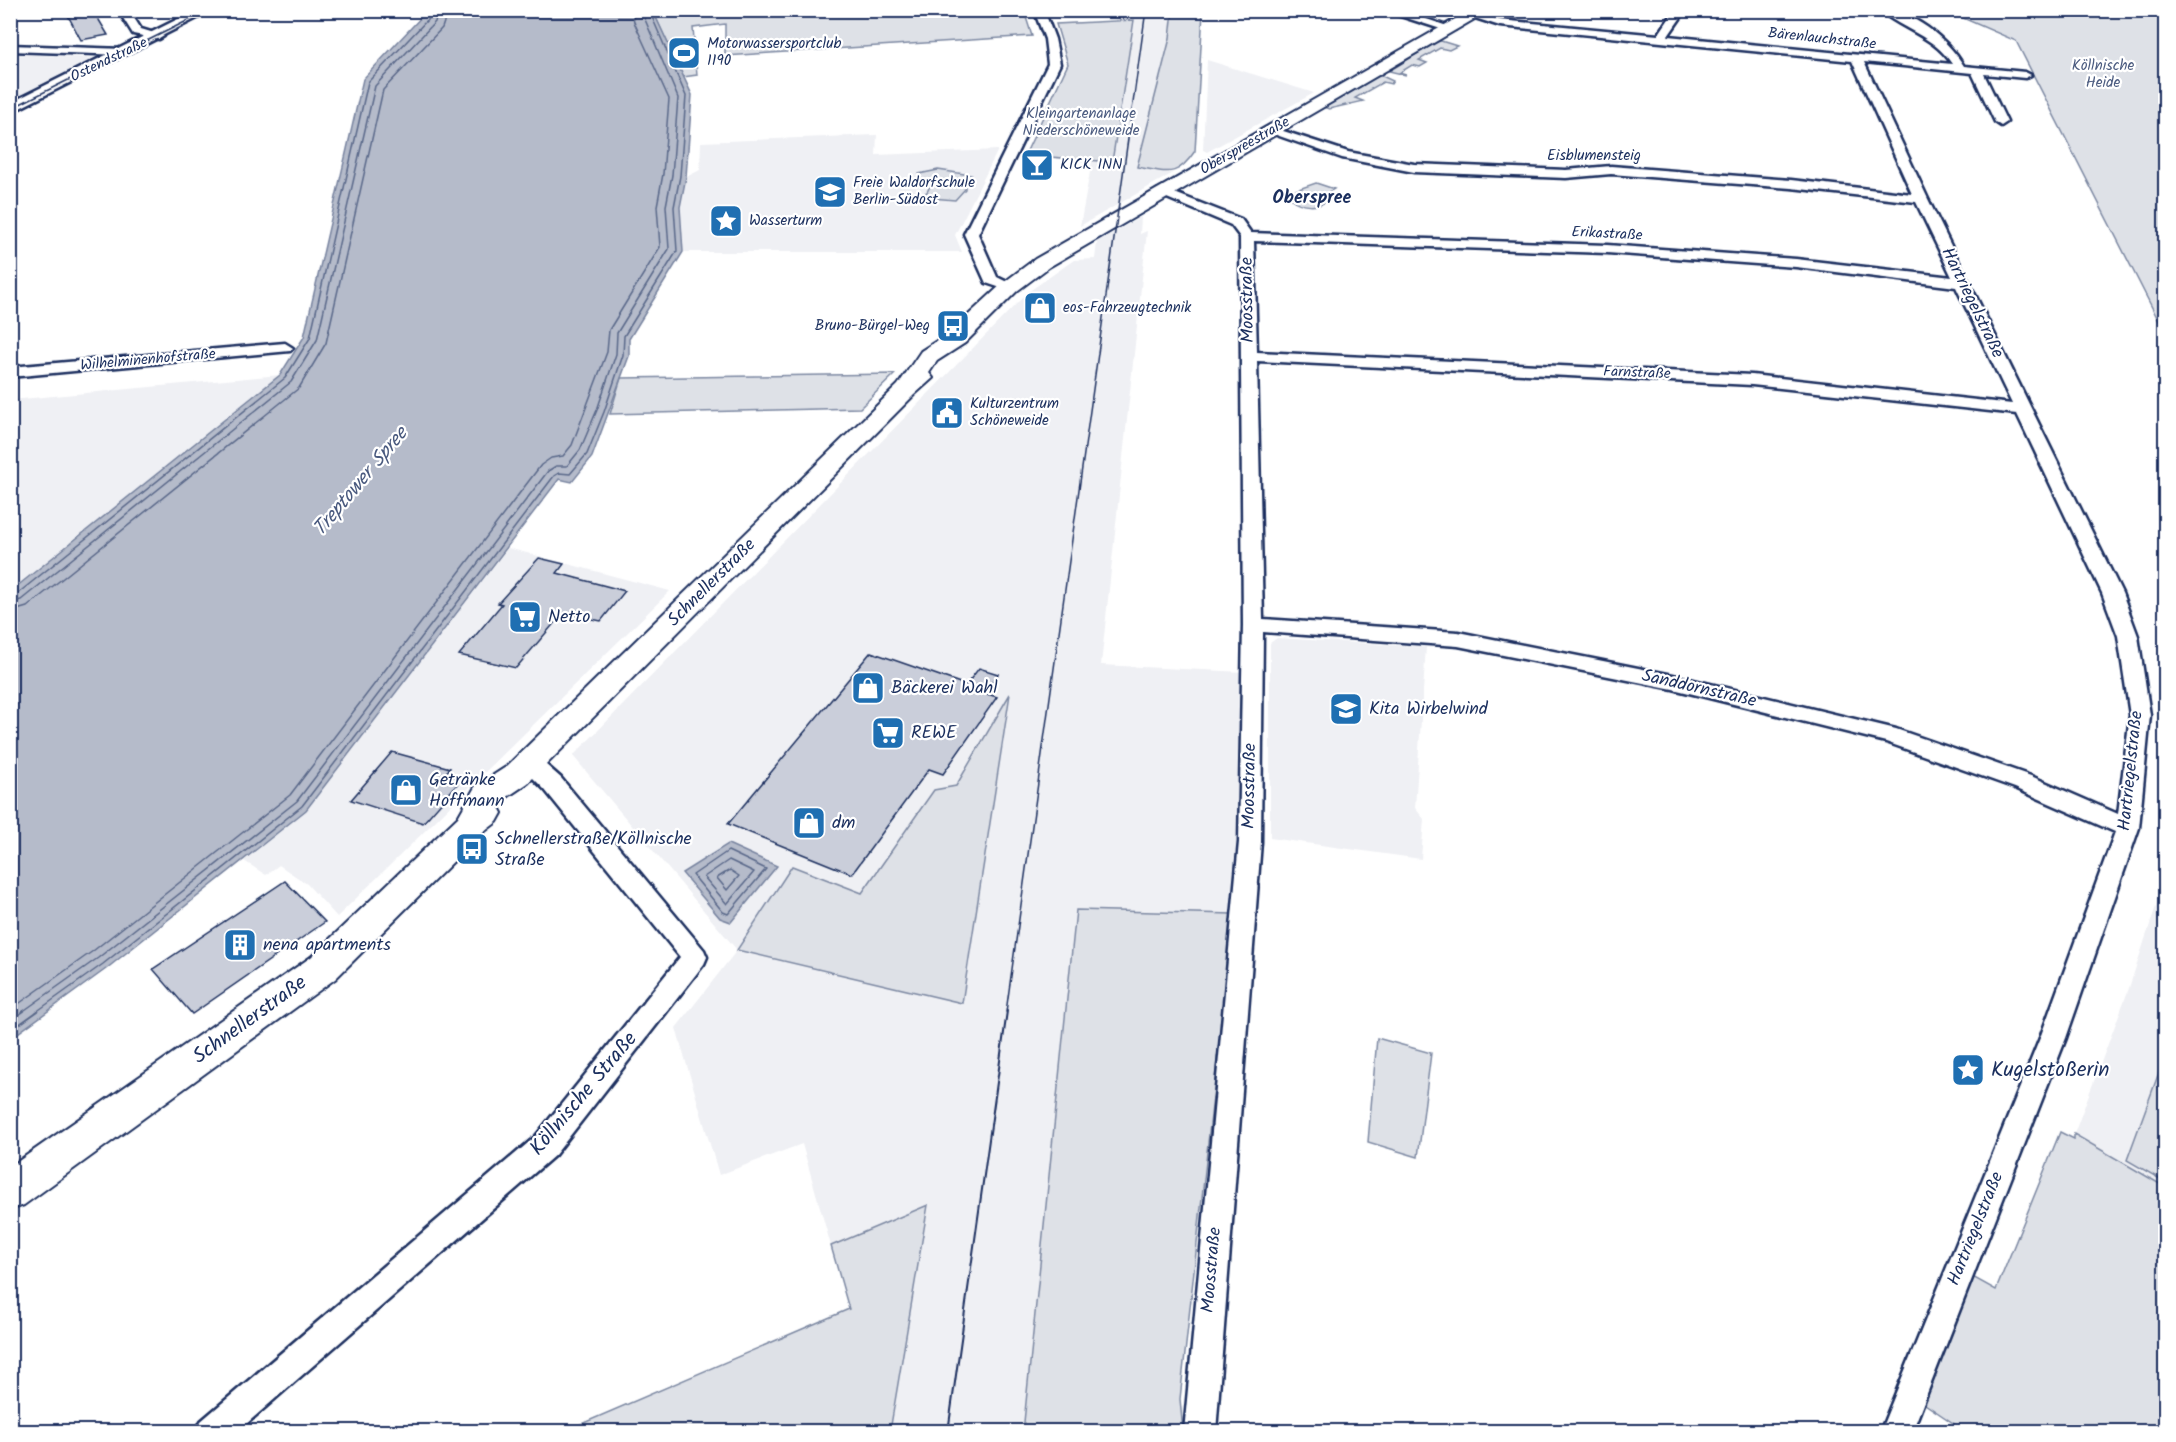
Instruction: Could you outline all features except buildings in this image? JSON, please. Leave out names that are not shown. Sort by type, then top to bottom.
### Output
[{"type":"main road","name":"Oberspreestraße","points":[[1010,287],[1050,258],[1478,13]]},
{"type":"main road","name":"Schnellerstraße","points":[[10,1191],[323,968],[469,826],[500,802],[523,769],[906,390],[944,360],[957,338],[1010,287]]},
{"type":"street","points":[[123,10],[137,32],[159,36]]},
{"type":"street","name":"Ostendstraße","points":[[10,109],[207,10]]},
{"type":"street","points":[[1010,287],[991,280],[971,234],[1054,64],[1050,39],[1039,10]]},
{"type":"street","points":[[1387,10],[1451,28]]},
{"type":"street","points":[[1662,38],[1681,10]]},
{"type":"street","points":[[1884,10],[1943,44],[1953,53],[1960,68]]},
{"type":"street","name":"Bärenlauchstraße","points":[[1478,13],[1500,23],[2025,75]]},
{"type":"street","points":[[10,48],[124,52]]},
{"type":"street","name":"Hartriegelstraße","points":[[1856,58],[2112,593],[2128,636],[2140,715],[2128,828],[2049,1047],[1896,1431]]},
{"type":"street","points":[[1976,70],[2001,122]]},
{"type":"street","name":"Eisblumensteig","points":[[1271,131],[1346,155],[1414,168],[1566,174],[1611,170],[1791,184],[1921,198]]},
{"type":"street","name":"Moosstraße","points":[[1162,193],[1236,222],[1247,237],[1253,625],[1250,842],[1200,1431]]},
{"type":"street","name":"Erikastraße","points":[[1247,237],[1607,249],[1796,263],[1963,283]]},
{"type":"street","name":"Wilhelminenhofstraße","points":[[10,372],[285,348]]},
{"type":"street","name":"Farnstraße","points":[[1250,356],[1742,379],[1865,390],[2024,410]]},
{"type":"street","name":"Sanddornstraße","points":[[1253,625],[1458,639],[1673,682],[1889,735],[2023,782],[2128,828]]},
{"type":"street","name":"Köllnische Straße","points":[[212,1431],[545,1146],[695,957],[553,784],[523,769]]},
{"type":"shaded area","points":[[1111,11],[1173,11],[1170,38],[1137,167],[1173,173],[1080,226],[1092,161],[1112,162],[1134,20],[1115,20]]},
{"type":"shaded area","points":[[11,54],[76,57],[93,58],[11,100]]},
{"type":"shaded area","points":[[1207,60],[1314,93],[1207,152],[1203,150]]},
{"type":"shaded area","name":"Freie Waldorfschule Berlin-Südost","points":[[877,135],[876,155],[998,150],[955,235],[962,252],[683,252],[680,207],[686,177],[700,170],[701,142]]},
{"type":"shaded area","points":[[1141,217],[1140,234],[1147,231],[1101,665],[1244,672],[1233,914],[1076,911],[1023,1431],[890,1431],[928,1205],[831,1246],[802,1144],[719,1175],[676,1028],[737,950],[573,756],[1028,292],[1074,260],[1095,259],[1097,242]]},
{"type":"shaded area","points":[[280,375],[103,517],[11,591],[11,400]]},
{"type":"shaded area","points":[[508,548],[670,591],[337,917],[307,884],[279,865],[266,875],[244,861],[306,810]]},
{"type":"shaded area","name":"Kita Wirbelwind","points":[[1277,638],[1426,647],[1415,808],[1424,819],[1421,859],[1270,838],[1270,643]]},
{"type":"shaded area","points":[[2162,707],[2166,708],[2165,1187],[2074,1134],[2128,991],[2160,894],[2164,763]]},
{"type":"green space","points":[[653,11],[1024,11],[1032,36],[725,56],[725,24],[693,28],[697,75],[683,77]]},
{"type":"green space","points":[[1173,11],[1203,11],[1195,151],[1182,166],[1176,170],[1164,172],[1137,167],[1170,38]]},
{"type":"green space","name":"Köllnische Heide","points":[[1947,11],[2165,11],[2165,333],[2016,41]]},
{"type":"green space","name":"Kleingartenanlage Niederschöneweide","points":[[1134,20],[1112,162],[1025,155],[1068,64],[1056,24]]},
{"type":"green space","points":[[1441,41],[1457,46],[1449,50],[1440,48],[1419,60],[1427,63],[1420,67],[1412,65],[1399,73],[1406,75],[1389,71],[1436,42]]},
{"type":"green space","points":[[1382,76],[1393,81],[1391,84],[1383,82],[1355,98],[1363,101],[1329,109],[1321,106],[1373,77]]},
{"type":"green space","points":[[938,170],[971,175],[965,182],[965,189],[955,200],[919,197],[927,192],[931,184],[918,177],[919,174]]},
{"type":"green space","points":[[1316,183],[1334,189],[1327,193],[1329,199],[1325,202],[1310,206],[1290,198],[1290,192]]},
{"type":"green space","points":[[895,374],[860,408],[610,414],[621,378]]},
{"type":"green space","points":[[1010,694],[962,1003],[737,950],[792,866],[862,893],[934,790],[956,786]]},
{"type":"green space","points":[[1076,910],[1233,914],[1180,1399],[1183,1431],[1023,1432]]},
{"type":"green space","points":[[1377,1038],[1431,1053],[1418,1157],[1368,1142]]},
{"type":"green space","points":[[2165,1056],[2165,1182],[2127,1160]]},
{"type":"green space","points":[[2060,1132],[2074,1139],[2074,1134],[2165,1187],[2165,1431],[1965,1431],[1922,1402],[1971,1276],[1996,1290]]},
{"type":"green space","points":[[928,1205],[890,1431],[565,1431],[849,1309],[831,1246]]},
{"type":"water","name":"Treptower Spree","points":[[427,11],[653,11],[692,95],[686,177],[680,207],[683,252],[629,339],[629,356],[592,457],[572,482],[559,479],[306,810],[106,969],[11,1038],[11,591],[280,375],[304,337],[363,79]]},
{"type":"water","points":[[728,844],[777,866],[731,922],[720,918],[682,873]]},
{"type":"tram line","points":[[10,109],[209,10]]},
{"type":"tram line","points":[[1006,1012],[1146,10]]},
{"type":"tram line","points":[[948,1432],[1007,1011]]},
{"type":"place","name":"Motorwassersportclub 1190","points":[[684,53]]},
{"type":"place","name":"KICK INN","points":[[1037,165]]},
{"type":"place","name":"Freie Waldorfschule Berlin-Südost","points":[[830,192]]},
{"type":"place","name":"Wasserturm","points":[[726,221]]},
{"type":"place","name":"eos-Fahrzeugtechnik","points":[[1040,308]]},
{"type":"place","name":"Bruno-Bürgel-Weg","points":[[953,326]]},
{"type":"place","name":"Kulturzentrum Schöneweide","points":[[947,413]]},
{"type":"place","name":"Netto","points":[[525,617]]},
{"type":"place","name":"Bäckerei Wahl","points":[[868,688]]},
{"type":"place","name":"Kita Wirbelwind","points":[[1346,709]]},
{"type":"place","name":"REWE","points":[[888,733]]},
{"type":"place","name":"Getränke Hoffmann","points":[[406,790]]},
{"type":"place","name":"dm","points":[[809,823]]},
{"type":"place","name":"Schnellerstraße/Köllnische Straße","points":[[472,849]]},
{"type":"place","name":"nena apartments","points":[[240,945]]},
{"type":"place","name":"Kugelstoßerin","points":[[1968,1070]]},
{"type":"district","name":"Oberspree","points":[[1312,198]]}]
